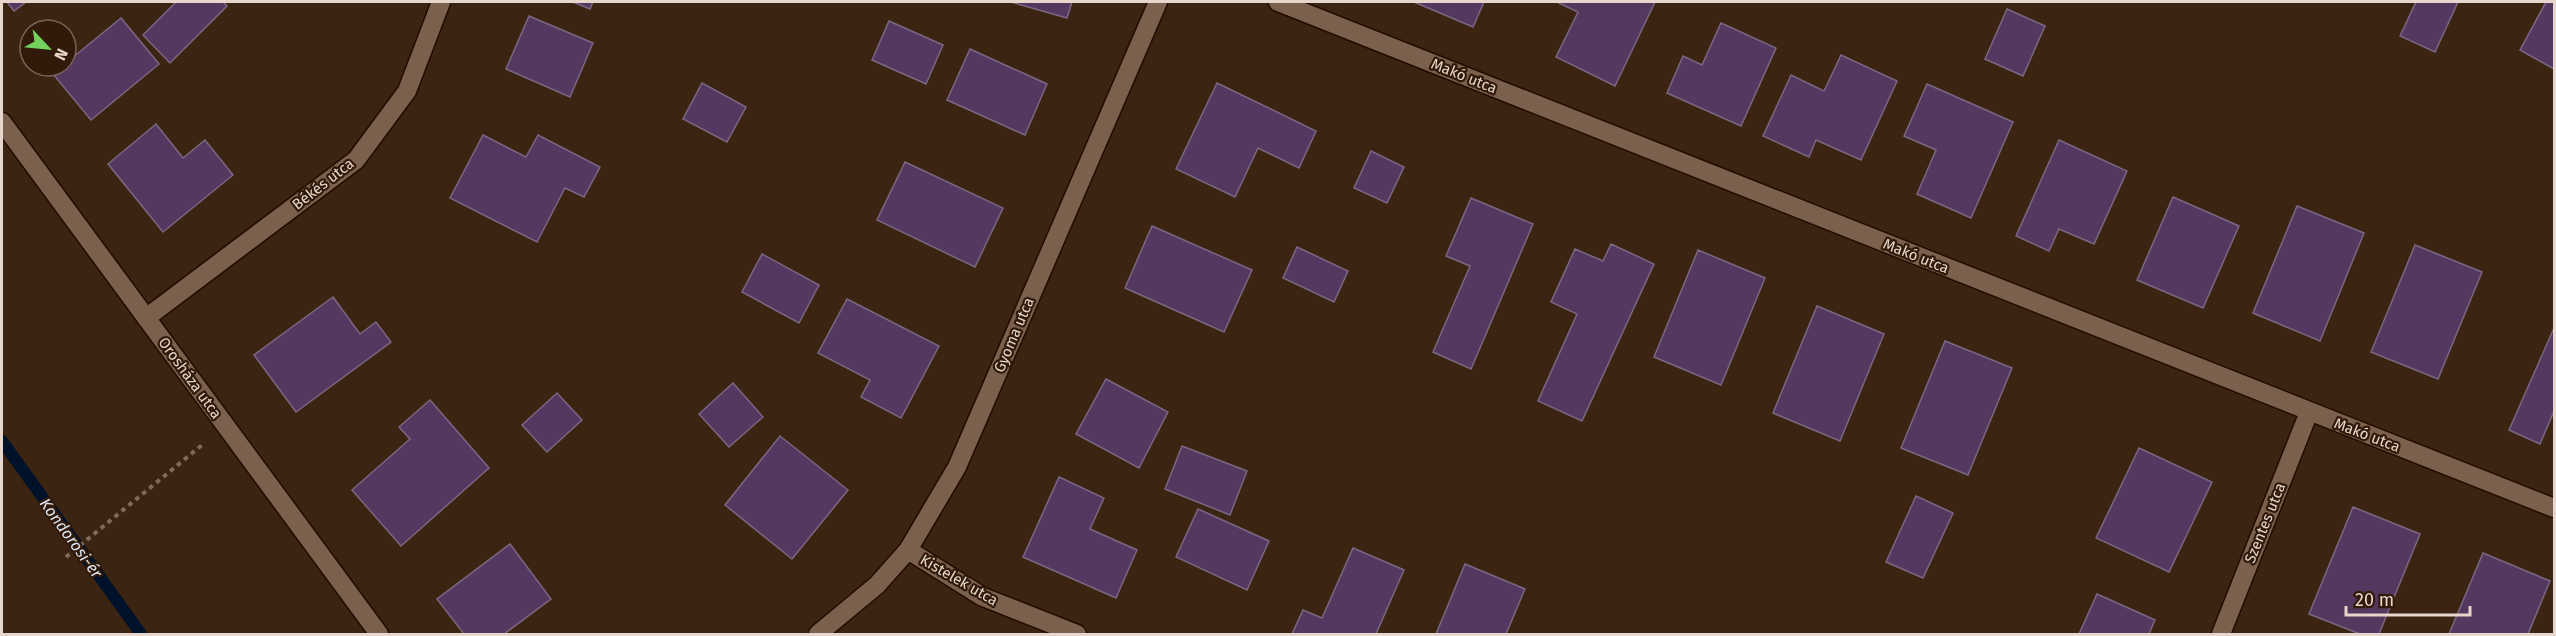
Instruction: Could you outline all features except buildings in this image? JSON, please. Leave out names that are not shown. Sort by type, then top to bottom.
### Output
[{"type":"street","name":"Békés utca","points":[[146,318],[356,160],[406,91],[441,2]]},
{"type":"street","name":"Gyoma utca","points":[[818,634],[877,585],[908,550],[957,467],[1158,2]]},
{"type":"street","name":"Makó utca","points":[[1278,2],[2554,508]]},
{"type":"street","name":"Orosháza utca","points":[[2,122],[379,634]]},
{"type":"street","name":"Szentes utca","points":[[2221,634],[2309,412]]},
{"type":"street","name":"Kistelek utca","points":[[908,550],[983,597],[1077,634]]},
{"type":"path","points":[[66,557],[225,426]]},
{"type":"waterway","name":"Kondorosi-ér","points":[[2,441],[141,634]]}]
